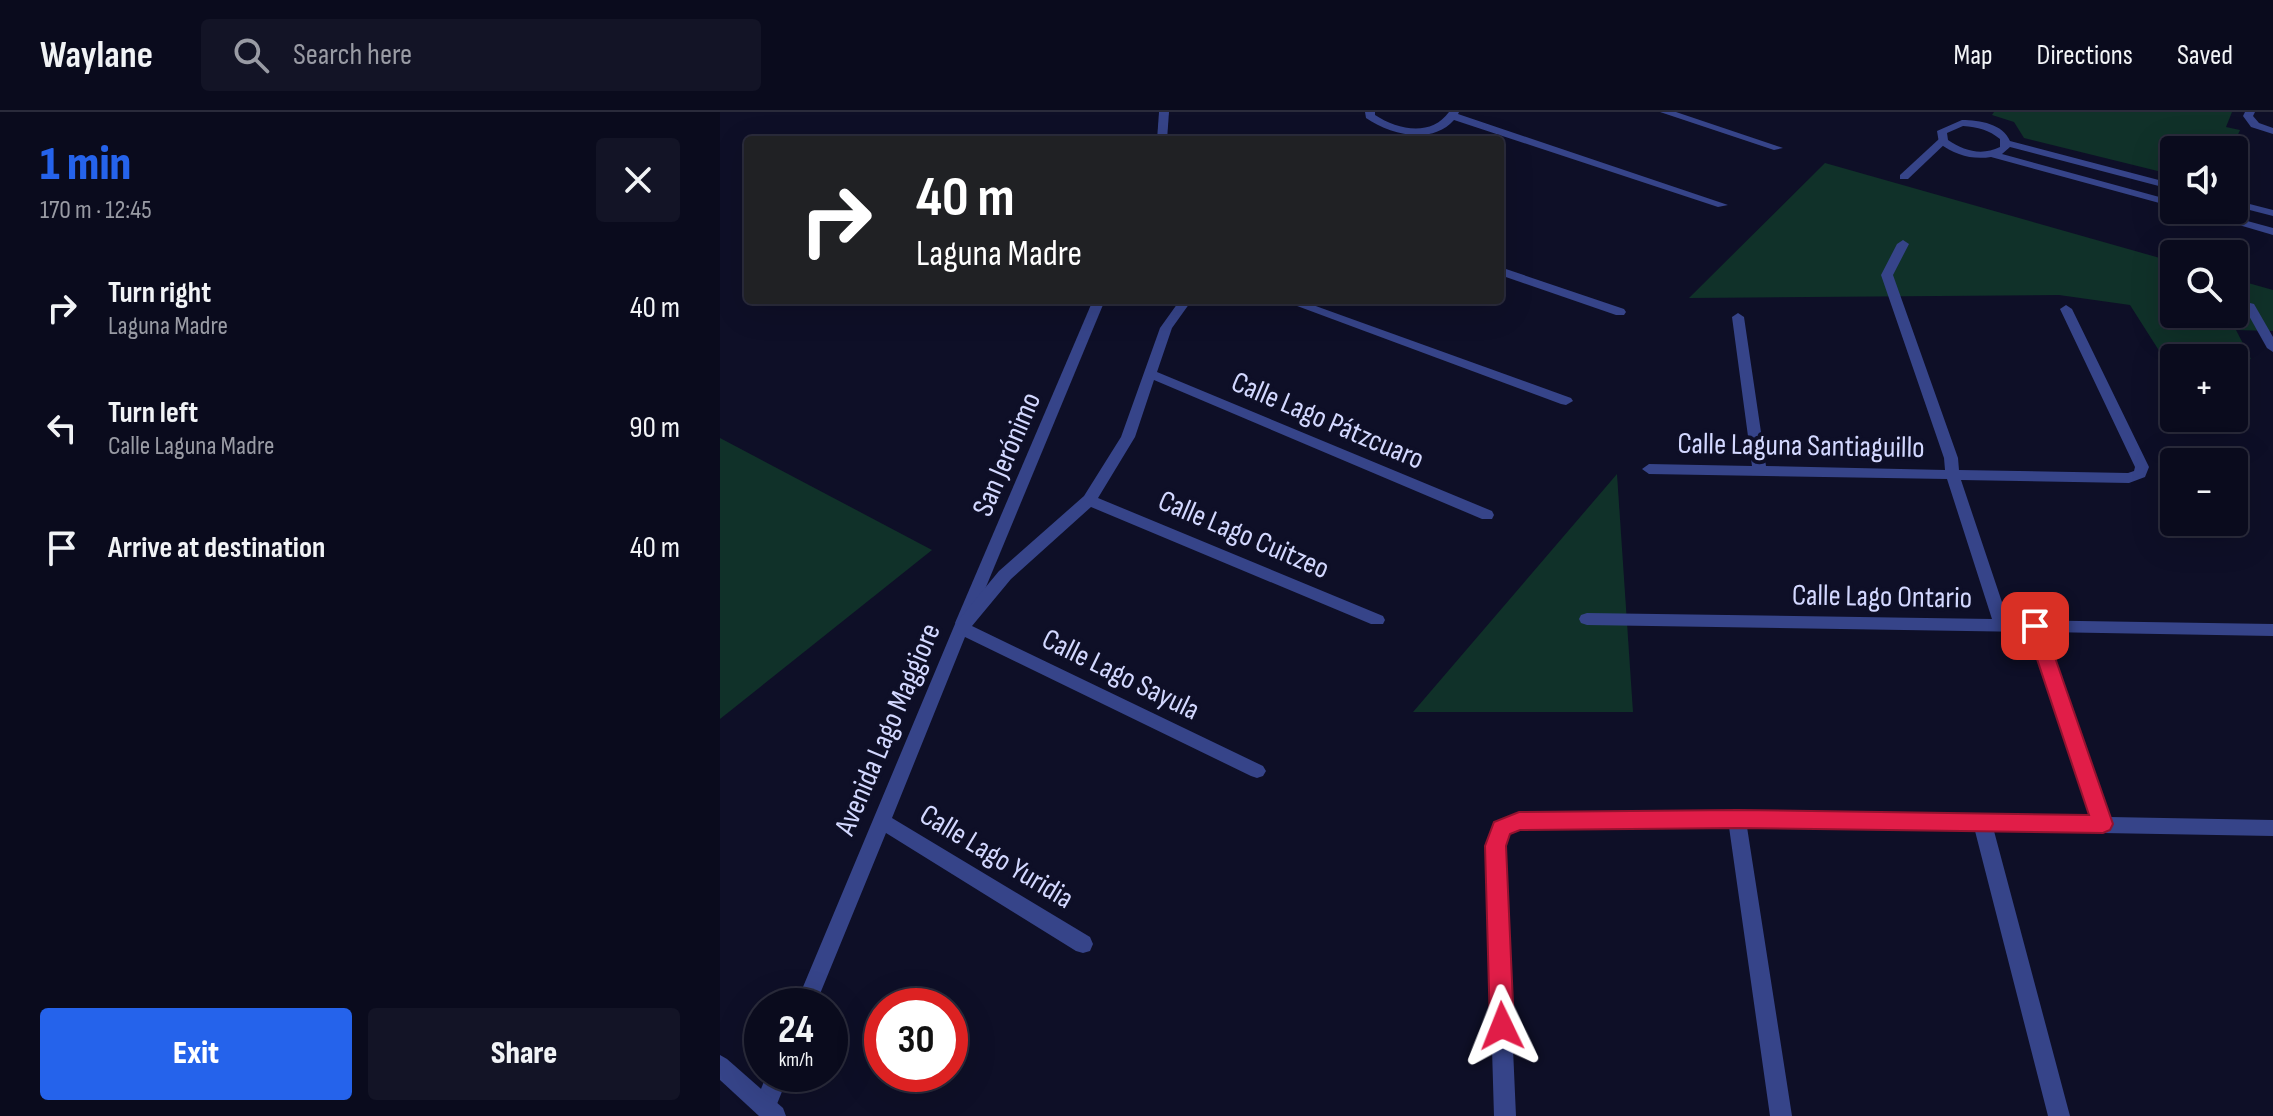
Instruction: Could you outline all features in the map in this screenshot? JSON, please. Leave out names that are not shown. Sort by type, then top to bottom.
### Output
[{"type":"street","points":[[1162,136],[1164,112]]},
{"type":"street","points":[[1370,112],[1370,116],[1390,132],[1437,127],[1454,114],[1722,205]]},
{"type":"street","points":[[1665,112],[1778,148]]},
{"type":"street","points":[[1943,141],[1942,131],[1962,123],[1973,112]]},
{"type":"street","points":[[2250,112],[2248,116],[2255,125],[2273,131]]},
{"type":"street","points":[[1962,123],[1992,128],[2000,132],[2006,143],[2160,183]]},
{"type":"street","points":[[1943,141],[1969,154],[1999,152],[2006,143]]},
{"type":"street","points":[[1904,177],[1943,141]]},
{"type":"street","points":[[1991,154],[2160,200]]},
{"type":"street","points":[[2248,207],[2273,213]]},
{"type":"street","points":[[2244,224],[2273,232]]},
{"type":"street","name":"Calle Laguna Santiaguillo","points":[[1903,244],[1887,275],[1951,458],[1952,473],[2002,626]]},
{"type":"street","points":[[1504,272],[1620,312]]},
{"type":"street","name":"San Jerónimo","points":[[961,628],[1097,304]]},
{"type":"street","name":"Avenida Lago Maggiore","points":[[812,988],[961,628],[1005,575],[1089,500],[1128,437],[1166,328],[1183,304]]},
{"type":"street","points":[[1298,304],[1566,401]]},
{"type":"street","points":[[2250,307],[2273,348]]},
{"type":"street","name":"Calle Laguna Santiaguillo","points":[[1649,469],[2129,478],[2140,474],[2142,467],[2066,309]]},
{"type":"street","points":[[1738,317],[1760,471]]},
{"type":"street","name":"Calle Lago Pátzcuaro","points":[[1149,373],[1487,515]]},
{"type":"street","name":"Calle Lago Cuitzeo","points":[[1089,500],[1377,620]]},
{"type":"street","name":"Calle Lago Ontario","points":[[1587,619],[2273,630]]},
{"type":"street","points":[[2035,626],[2103,824]]},
{"type":"street","name":"Calle Lago Sayula","points":[[961,628],[1257,771]]},
{"type":"street","points":[[1505,1116],[1495,846],[1501,828],[1519,821],[1737,819],[2273,828]]},
{"type":"street","points":[[1737,819],[1781,1116]]},
{"type":"street","name":"Calle Lago Yuridia","points":[[880,820],[1083,944]]},
{"type":"street","points":[[1982,822],[2059,1116]]},
{"type":"street","points":[[720,1066],[770,1111]]},
{"type":"green space","points":[[1994,112],[2232,112],[2226,127],[2240,130],[2237,136],[2160,136],[2160,172],[2024,138],[2014,122],[1992,115]]},
{"type":"green space","points":[[1825,163],[2160,258],[2160,328],[2248,328],[2248,283],[2273,290],[2273,331],[2236,330],[2243,344],[2160,344],[2160,352],[2130,305],[2059,295],[1689,298]]},
{"type":"green space","points":[[720,438],[932,550],[720,719]]},
{"type":"green space","points":[[1617,474],[1633,712],[1413,712]]},
{"type":"route","points":[[1502,1026],[1495,846],[1501,828],[1519,821],[1737,819],[2103,824],[2035,626]]}]
